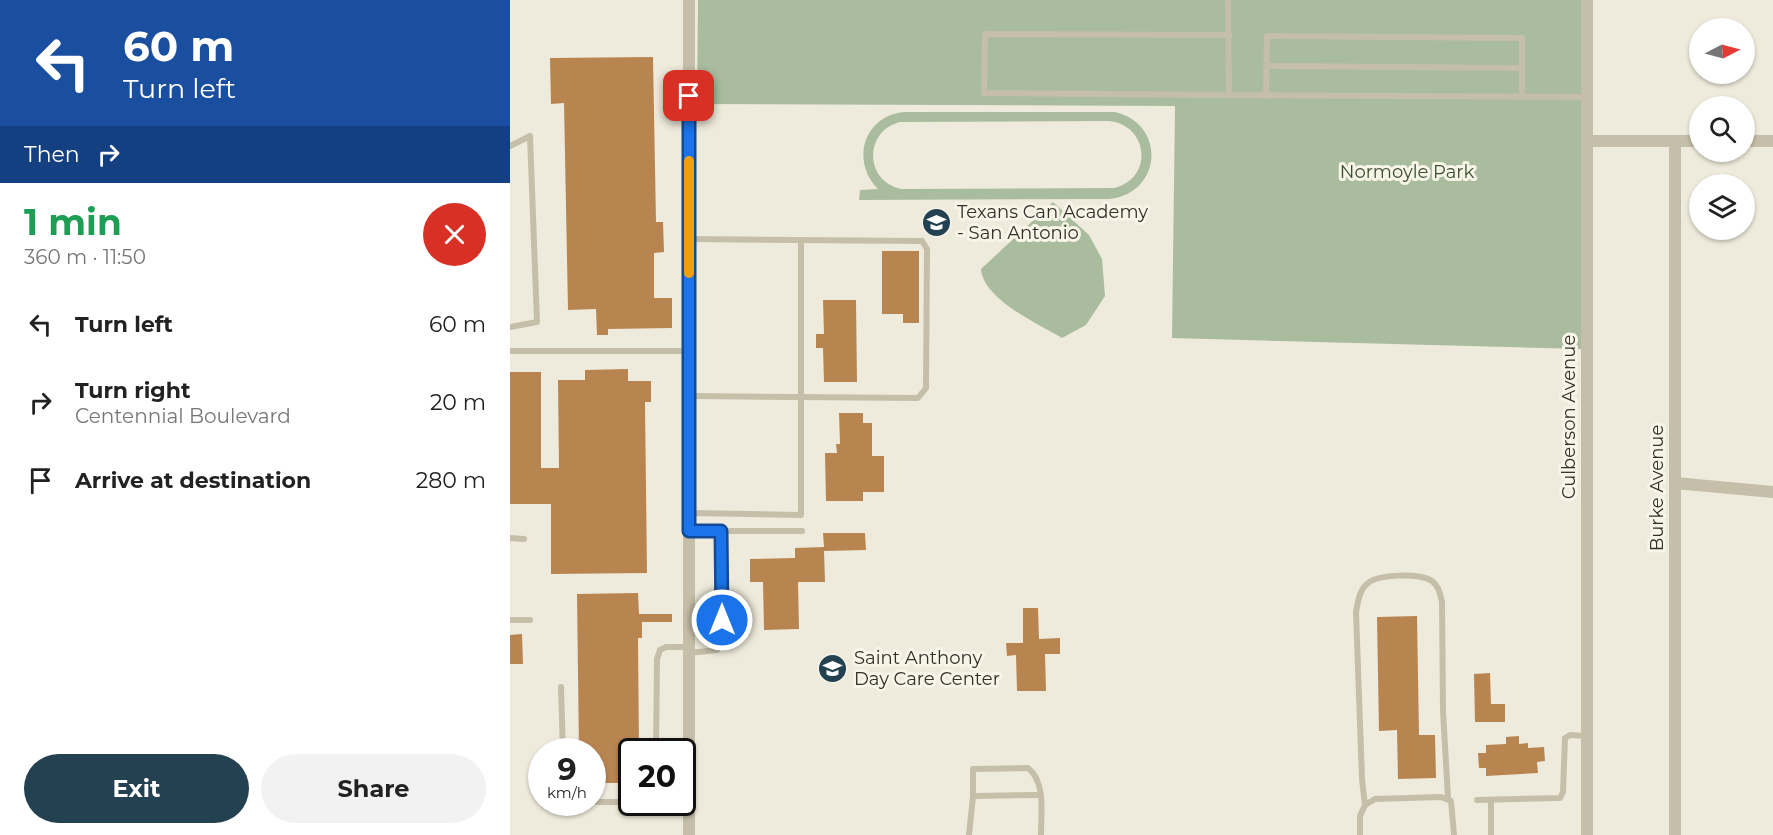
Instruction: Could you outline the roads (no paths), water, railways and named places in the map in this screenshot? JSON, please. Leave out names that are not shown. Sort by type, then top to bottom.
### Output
[{"type":"street","points":[[689,0],[689,738]]},
{"type":"street","name":"Culberson Avenue","points":[[1587,0],[1587,835]]},
{"type":"street","points":[[1587,141],[1689,141]]},
{"type":"street","name":"Burke Avenue","points":[[1675,141],[1675,835]]},
{"type":"street","points":[[1755,141],[1773,141]]},
{"type":"street","points":[[1675,483],[1773,492]]},
{"type":"street","points":[[689,816],[689,835]]},
{"type":"lane","points":[[1228,0],[1229,95]]},
{"type":"lane","points":[[1229,35],[985,34],[984,93],[1587,97]]},
{"type":"lane","points":[[1266,96],[1267,36],[1290,36],[1522,38],[1522,96]]},
{"type":"lane","points":[[1266,66],[1522,68]]},
{"type":"lane","points":[[510,146],[530,136],[537,322],[510,327]]},
{"type":"lane","points":[[689,239],[922,241],[927,249],[926,388],[918,398],[689,396]]},
{"type":"lane","points":[[689,513],[801,515],[801,240]]},
{"type":"lane","points":[[510,351],[689,351]]},
{"type":"lane","points":[[689,531],[802,531]]},
{"type":"lane","points":[[656,738],[657,659],[660,650],[666,647],[717,650],[722,642],[721,531]]},
{"type":"lane","points":[[510,538],[524,539]]},
{"type":"lane","points":[[1360,835],[1360,816],[1365,805],[1356,612],[1359,594],[1367,583],[1380,576],[1423,578],[1432,581],[1439,588],[1442,602],[1443,711],[1448,798],[1451,801],[1454,817],[1454,835]]},
{"type":"lane","points":[[510,620],[530,620]]},
{"type":"lane","points":[[561,687],[563,738]]},
{"type":"lane","points":[[1477,800],[1560,798],[1563,792],[1565,738],[1570,735],[1587,736]]},
{"type":"lane","points":[[969,835],[973,769],[1028,768],[1037,778],[1040,795],[1041,835]]},
{"type":"lane","points":[[973,796],[1040,795]]},
{"type":"lane","points":[[1365,805],[1375,799],[1448,798]]},
{"type":"lane","points":[[1491,800],[1491,835]]},
{"type":"place","name":"Texans Can Academy - San Antonio","points":[[936,222]]},
{"type":"place","name":"Saint Anthony Day Care Center","points":[[833,668]]},
{"type":"park label","name":"Normoyle Park","points":[[1407,172]]}]
